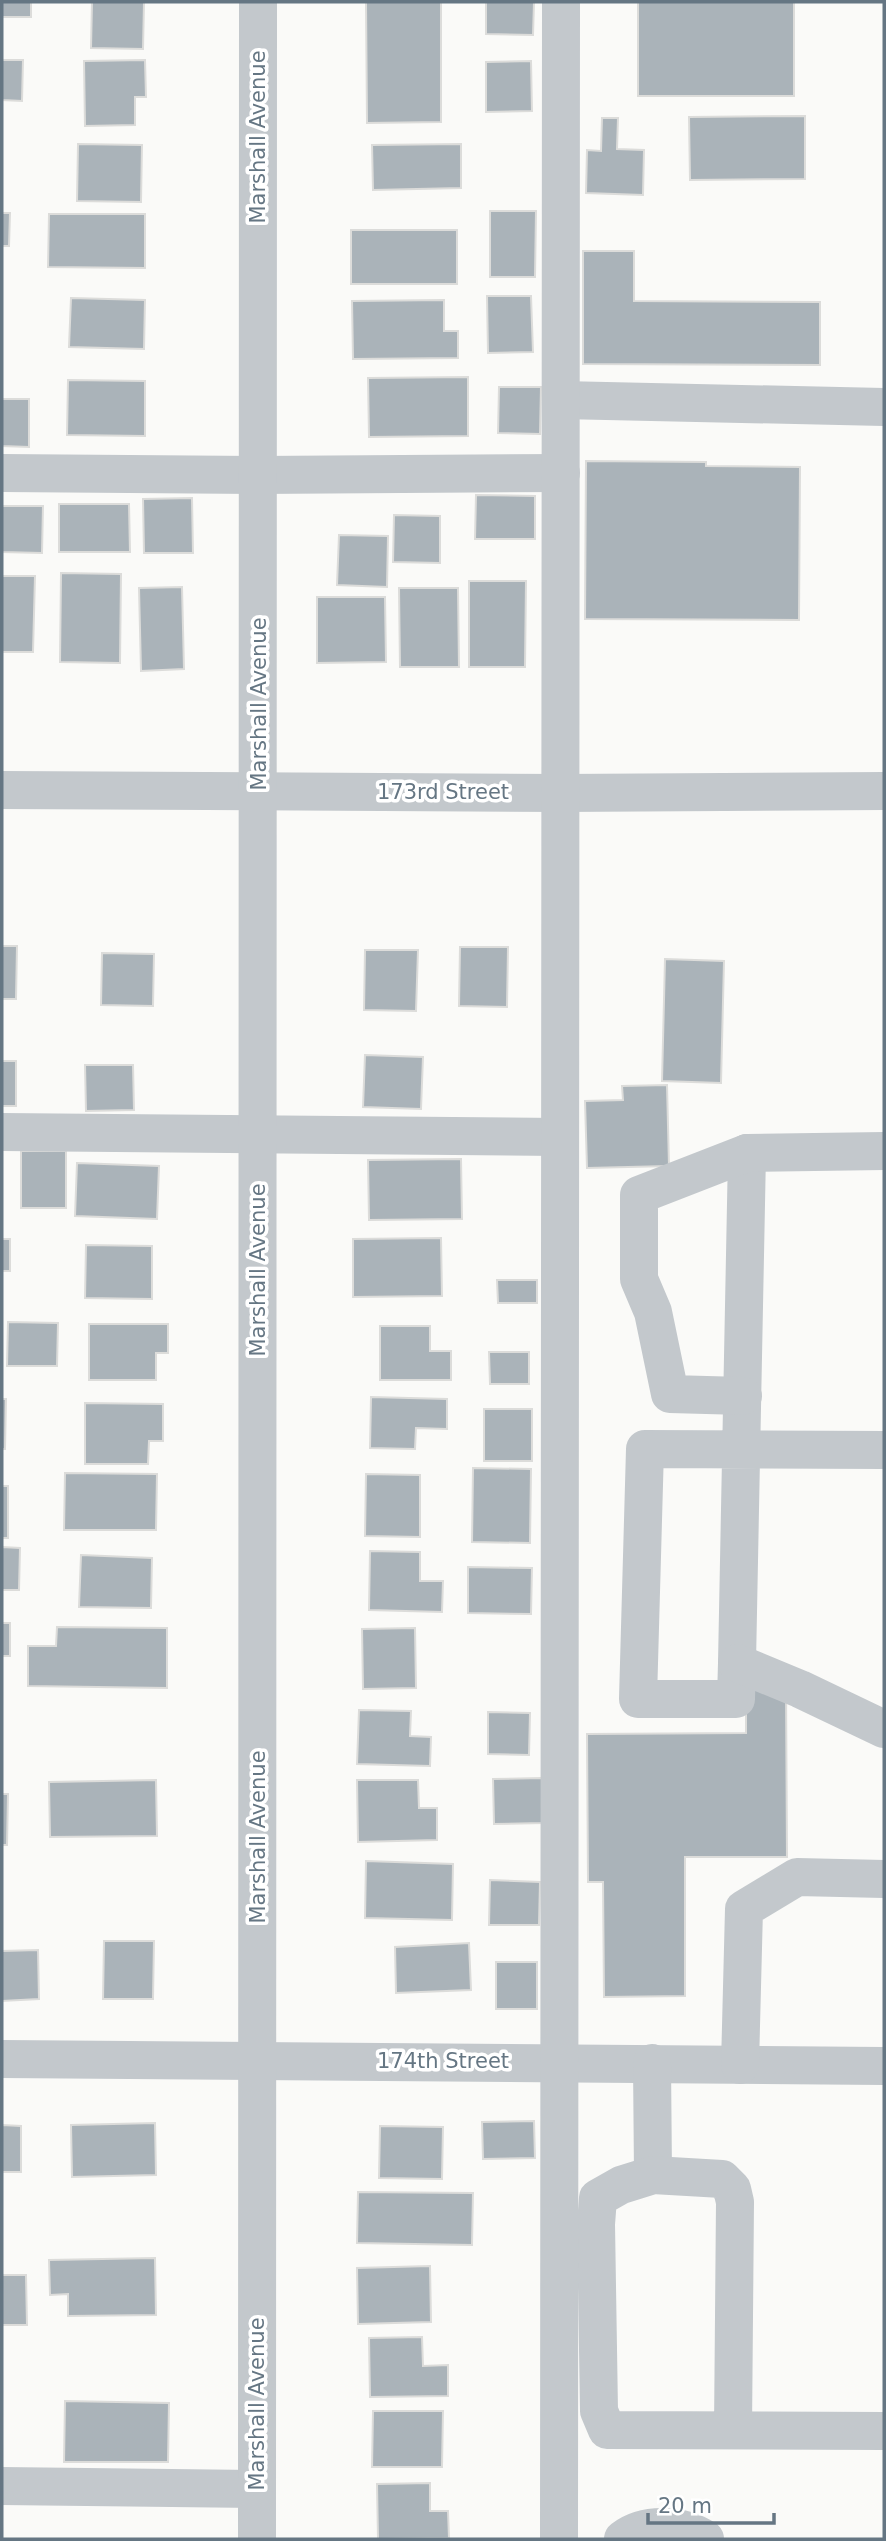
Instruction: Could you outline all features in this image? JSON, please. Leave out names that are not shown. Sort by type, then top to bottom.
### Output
[{"type":"street","name":"Marshall Avenue","points":[[257,2539],[258,2]]},
{"type":"street","points":[[559,2539],[561,2]]},
{"type":"street","points":[[561,400],[884,407]]},
{"type":"street","points":[[2,472],[258,475],[561,473]]},
{"type":"street","name":"173rd Street","points":[[2,790],[561,793],[884,791]]},
{"type":"street","points":[[2,1132],[560,1137]]},
{"type":"street","points":[[743,1396],[670,1394],[653,1312],[639,1279],[639,1195],[747,1153],[884,1152]]},
{"type":"street","points":[[747,1153],[742,1448],[736,1699],[638,1699],[645,1449],[742,1448],[884,1450]]},
{"type":"street","points":[[737,1663],[884,1729]]},
{"type":"street","points":[[740,2065],[744,1909],[797,1877],[884,1879]]},
{"type":"street","name":"174th Street","points":[[2,2059],[884,2066]]},
{"type":"street","points":[[652,2063],[653,2175]]},
{"type":"street","points":[[733,2430],[735,2202],[732,2189],[722,2179],[653,2175],[621,2185],[598,2198],[596,2224],[599,2411],[607,2430],[884,2431]]},
{"type":"street","points":[[2,2486],[257,2489]]},
{"type":"street","points":[[642,2536],[666,2527],[694,2532],[705,2539]]},
{"type":"building","points":[[2,2],[31,2],[31,17],[2,17]]},
{"type":"building","points":[[92,2],[144,2],[143,49],[91,48]]},
{"type":"building","points":[[366,2],[441,2],[441,122],[367,123]]},
{"type":"building","points":[[486,2],[534,2],[533,35],[486,34]]},
{"type":"building","points":[[638,2],[794,2],[794,96],[638,96]]},
{"type":"building","points":[[2,60],[23,60],[22,101],[2,100]]},
{"type":"building","points":[[145,60],[146,97],[135,97],[135,125],[85,126],[84,61]]},
{"type":"building","points":[[531,61],[532,111],[486,112],[486,62]]},
{"type":"building","points":[[805,116],[805,179],[690,180],[689,117]]},
{"type":"building","points":[[602,118],[618,118],[617,149],[644,150],[643,195],[586,193],[587,150],[601,151]]},
{"type":"building","points":[[78,144],[142,145],[141,202],[77,201]]},
{"type":"building","points":[[461,144],[461,188],[373,190],[372,145]]},
{"type":"building","points":[[490,211],[536,211],[535,277],[490,277]]},
{"type":"building","points":[[2,213],[10,213],[9,246],[2,246]]},
{"type":"building","points":[[49,214],[145,214],[145,268],[48,267]]},
{"type":"building","points":[[351,230],[457,230],[457,284],[351,284]]},
{"type":"building","points":[[583,251],[634,251],[634,301],[820,302],[820,365],[583,364]]},
{"type":"building","points":[[487,296],[531,296],[533,352],[488,353]]},
{"type":"building","points":[[71,298],[145,300],[144,349],[69,347]]},
{"type":"building","points":[[444,300],[444,331],[458,331],[458,358],[353,359],[352,301]]},
{"type":"building","points":[[468,377],[468,436],[369,437],[368,378]]},
{"type":"building","points":[[68,380],[145,381],[145,436],[67,435]]},
{"type":"building","points":[[499,387],[541,387],[540,434],[498,433]]},
{"type":"building","points":[[2,399],[29,399],[29,447],[2,446]]},
{"type":"building","points":[[586,461],[706,462],[706,466],[800,467],[799,620],[585,619]]},
{"type":"building","points":[[476,495],[535,496],[535,539],[475,539]]},
{"type":"building","points":[[192,498],[193,553],[144,553],[143,499]]},
{"type":"building","points":[[59,504],[129,504],[130,552],[59,552]]},
{"type":"building","points":[[2,506],[43,506],[42,553],[2,552]]},
{"type":"building","points":[[394,515],[440,516],[440,563],[393,562]]},
{"type":"building","points":[[339,535],[388,536],[387,587],[337,585]]},
{"type":"building","points":[[61,573],[121,574],[120,663],[60,662]]},
{"type":"building","points":[[2,576],[35,576],[33,652],[2,652]]},
{"type":"building","points":[[469,581],[526,581],[525,667],[469,667]]},
{"type":"building","points":[[182,587],[184,669],[141,671],[139,588]]},
{"type":"building","points":[[399,588],[458,588],[459,667],[400,667]]},
{"type":"building","points":[[317,597],[385,597],[386,662],[317,663]]},
{"type":"building","points":[[2,946],[17,946],[16,999],[2,999]]},
{"type":"building","points":[[460,947],[508,947],[507,1007],[459,1006]]},
{"type":"building","points":[[365,950],[418,950],[416,1011],[364,1010]]},
{"type":"building","points":[[102,953],[154,954],[153,1006],[101,1005]]},
{"type":"building","points":[[665,959],[724,961],[721,1083],[662,1081]]},
{"type":"building","points":[[365,1055],[423,1057],[421,1109],[363,1107]]},
{"type":"building","points":[[2,1061],[16,1061],[16,1106],[2,1106]]},
{"type":"building","points":[[85,1065],[133,1065],[134,1110],[86,1111]]},
{"type":"building","points":[[667,1085],[669,1166],[587,1168],[585,1101],[623,1100],[622,1086]]},
{"type":"building","points":[[21,1151],[66,1151],[66,1208],[21,1208]]},
{"type":"building","points":[[461,1159],[462,1219],[369,1220],[368,1160]]},
{"type":"building","points":[[77,1163],[159,1166],[157,1219],[75,1216]]},
{"type":"building","points":[[441,1238],[442,1296],[353,1297],[353,1239]]},
{"type":"building","points":[[2,1239],[10,1239],[10,1271],[2,1271]]},
{"type":"building","points":[[86,1245],[152,1246],[152,1299],[85,1298]]},
{"type":"building","points":[[497,1280],[537,1280],[537,1303],[498,1303]]},
{"type":"building","points":[[8,1322],[58,1323],[57,1366],[7,1366]]},
{"type":"building","points":[[89,1324],[168,1324],[168,1353],[156,1353],[156,1380],[89,1380]]},
{"type":"building","points":[[380,1326],[430,1326],[430,1351],[451,1351],[451,1380],[380,1380]]},
{"type":"building","points":[[489,1352],[529,1352],[529,1384],[490,1384]]},
{"type":"building","points":[[371,1397],[447,1399],[447,1429],[416,1428],[415,1449],[370,1448]]},
{"type":"building","points":[[2,1399],[6,1399],[5,1449],[2,1449]]},
{"type":"building","points":[[85,1403],[163,1404],[163,1441],[149,1441],[148,1464],[85,1464]]},
{"type":"building","points":[[484,1409],[532,1409],[532,1461],[484,1461]]},
{"type":"building","points":[[473,1468],[531,1469],[530,1543],[472,1542]]},
{"type":"building","points":[[65,1473],[157,1474],[156,1530],[64,1530]]},
{"type":"building","points":[[366,1474],[420,1475],[420,1537],[365,1536]]},
{"type":"building","points":[[2,1486],[8,1486],[8,1538],[2,1538]]},
{"type":"building","points":[[2,1547],[20,1548],[19,1590],[2,1590]]},
{"type":"building","points":[[370,1551],[420,1552],[420,1581],[443,1581],[442,1612],[369,1610]]},
{"type":"building","points":[[81,1555],[152,1558],[151,1608],[79,1607]]},
{"type":"building","points":[[468,1567],[532,1568],[531,1614],[468,1613]]},
{"type":"building","points":[[2,1623],[10,1623],[10,1656],[2,1656]]},
{"type":"building","points":[[57,1627],[167,1628],[167,1688],[28,1686],[28,1646],[56,1646]]},
{"type":"building","points":[[415,1628],[416,1688],[363,1689],[362,1629]]},
{"type":"building","points":[[746,1686],[786,1686],[787,1857],[685,1857],[685,1996],[604,1997],[603,1882],[588,1882],[587,1734],[746,1733]]},
{"type":"building","points":[[359,1710],[411,1711],[410,1736],[431,1737],[430,1766],[357,1764]]},
{"type":"building","points":[[488,1712],[530,1713],[529,1755],[488,1754]]},
{"type":"building","points":[[542,1778],[543,1823],[494,1824],[493,1779]]},
{"type":"building","points":[[156,1780],[157,1836],[50,1837],[49,1782]]},
{"type":"building","points":[[357,1780],[418,1780],[419,1808],[437,1808],[437,1840],[358,1842]]},
{"type":"building","points":[[2,1794],[8,1794],[7,1845],[2,1845]]},
{"type":"building","points":[[366,1861],[453,1864],[452,1920],[365,1918]]},
{"type":"building","points":[[490,1880],[540,1882],[539,1925],[489,1925]]},
{"type":"building","points":[[104,1941],[154,1941],[153,1999],[103,1999]]},
{"type":"building","points":[[469,1943],[471,1990],[396,1993],[395,1947]]},
{"type":"building","points":[[38,1950],[39,1999],[2,2001],[2,1951]]},
{"type":"building","points":[[496,1962],[537,1962],[537,2009],[496,2009]]},
{"type":"building","points":[[534,2121],[535,2158],[483,2159],[482,2122]]},
{"type":"building","points":[[155,2123],[156,2175],[72,2177],[71,2125]]},
{"type":"building","points":[[2,2125],[21,2126],[21,2172],[2,2172]]},
{"type":"building","points":[[380,2126],[443,2127],[442,2179],[379,2178]]},
{"type":"building","points":[[358,2192],[473,2193],[472,2245],[357,2243]]},
{"type":"building","points":[[155,2258],[156,2315],[68,2316],[68,2294],[50,2295],[49,2260]]},
{"type":"building","points":[[430,2266],[431,2322],[358,2324],[357,2268]]},
{"type":"building","points":[[2,2275],[26,2275],[27,2325],[2,2325]]},
{"type":"building","points":[[422,2337],[423,2366],[448,2365],[448,2396],[370,2397],[369,2338]]},
{"type":"building","points":[[65,2401],[169,2403],[168,2462],[64,2462]]},
{"type":"building","points":[[373,2411],[443,2411],[442,2467],[372,2467]]},
{"type":"building","points":[[430,2483],[430,2511],[448,2511],[449,2538],[378,2539],[377,2484]]}]
